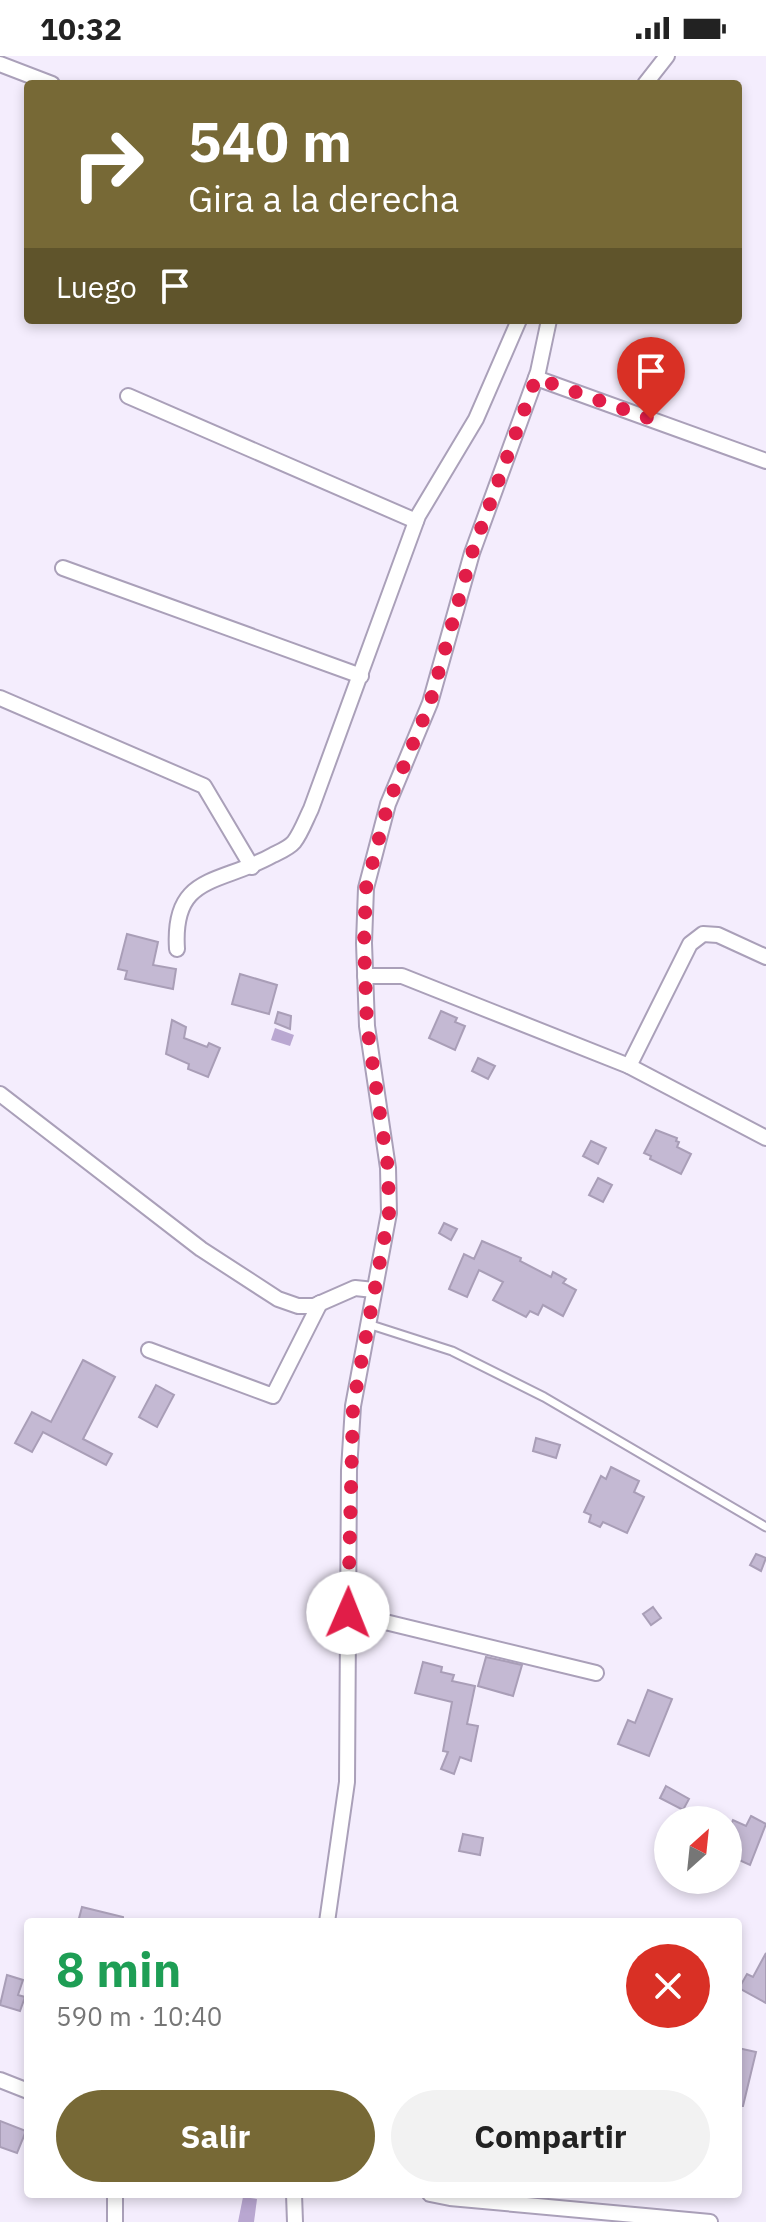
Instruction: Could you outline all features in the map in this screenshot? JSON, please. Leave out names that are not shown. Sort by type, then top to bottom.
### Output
[{"type":"street","points":[[648,80],[667,56]]},
{"type":"street","points":[[0,64],[42,80]]},
{"type":"street","points":[[177,949],[176,926],[186,896],[207,883],[252,867],[293,844],[311,809],[416,521],[476,419],[517,324]]},
{"type":"street","points":[[328,1918],[347,1782],[353,1406],[389,1213],[388,1168],[367,1026],[366,888],[388,804],[430,703],[472,553],[536,378],[548,324]]},
{"type":"street","points":[[536,378],[766,461]]},
{"type":"street","points":[[128,396],[416,521]]},
{"type":"street","points":[[63,568],[361,676]]},
{"type":"street","points":[[0,698],[204,786],[252,867]]},
{"type":"street","points":[[629,1066],[690,944],[703,934],[718,935],[766,957]]},
{"type":"street","points":[[365,976],[402,976],[629,1066],[766,1138]]},
{"type":"street","points":[[0,1094],[201,1249],[278,1299],[298,1306],[320,1303],[355,1288],[374,1290]]},
{"type":"street","points":[[149,1350],[273,1396],[320,1303]]},
{"type":"street","points":[[348,1613],[596,1673]]},
{"type":"street","points":[[0,2080],[24,2089]]},
{"type":"street","points":[[115,2198],[115,2222]]},
{"type":"street","points":[[294,2198],[295,2222]]},
{"type":"street","points":[[470,2198],[710,2222]]},
{"type":"lane","points":[[368,1324],[452,1351],[544,1397],[766,1527]]},
{"type":"shaded area","points":[[275,1028],[294,1035],[290,1046],[271,1040]]},
{"type":"shaded area","points":[[243,2198],[257,2199],[254,2222],[238,2222]]},
{"type":"building","points":[[127,934],[158,942],[153,965],[176,969],[173,989],[125,979],[127,971],[118,969]]},
{"type":"building","points":[[240,974],[277,985],[269,1014],[232,1004]]},
{"type":"building","points":[[441,1011],[457,1018],[455,1022],[465,1026],[455,1050],[429,1038]]},
{"type":"building","points":[[278,1012],[291,1016],[290,1029],[275,1023]]},
{"type":"building","points":[[172,1020],[186,1027],[184,1038],[207,1047],[209,1043],[220,1048],[208,1077],[188,1069],[189,1064],[166,1054]]},
{"type":"building","points":[[478,1058],[495,1066],[488,1079],[472,1071]]},
{"type":"building","points":[[656,1130],[677,1138],[677,1147],[691,1154],[681,1174],[644,1153]]},
{"type":"building","points":[[591,1141],[606,1148],[598,1164],[583,1156]]},
{"type":"building","points":[[598,1178],[612,1185],[603,1202],[589,1195]]},
{"type":"building","points":[[444,1223],[457,1229],[451,1240],[439,1233]]},
{"type":"building","points":[[482,1241],[521,1258],[520,1261],[551,1277],[553,1272],[566,1279],[563,1283],[576,1290],[563,1316],[543,1305],[538,1315],[530,1311],[526,1317],[493,1300],[503,1282],[479,1270],[467,1297],[449,1289],[464,1254],[474,1259]]},
{"type":"building","points":[[83,1360],[115,1377],[83,1439],[112,1454],[106,1465],[43,1432],[32,1452],[15,1443],[32,1412],[51,1422]]},
{"type":"building","points":[[156,1385],[174,1395],[157,1427],[139,1417]]},
{"type":"building","points":[[536,1438],[560,1445],[556,1458],[533,1451]]},
{"type":"building","points":[[611,1467],[639,1481],[634,1492],[644,1497],[627,1533],[603,1522],[600,1527],[589,1522],[591,1515],[584,1512],[601,1476],[606,1479]]},
{"type":"building","points":[[756,1554],[766,1558],[761,1571],[750,1565]]},
{"type":"building","points":[[653,1607],[661,1618],[651,1625],[643,1614]]},
{"type":"building","points":[[486,1657],[522,1665],[513,1696],[478,1686]]},
{"type":"building","points":[[423,1662],[442,1667],[441,1672],[454,1675],[452,1681],[475,1686],[467,1724],[478,1726],[471,1761],[460,1757],[454,1774],[441,1769],[448,1752],[443,1751],[452,1702],[415,1693]]},
{"type":"building","points":[[648,1690],[672,1699],[649,1756],[618,1744],[628,1720],[635,1723]]},
{"type":"building","points":[[666,1786],[689,1799],[685,1806],[675,1806],[660,1798]]},
{"type":"building","points":[[751,1816],[766,1824],[750,1865],[742,1861],[742,1824],[746,1826]]},
{"type":"building","points":[[463,1834],[483,1838],[480,1855],[459,1851]]},
{"type":"building","points":[[82,1907],[123,1917],[123,1918],[79,1918]]},
{"type":"building","points":[[766,1953],[766,2003],[742,1990],[747,1974],[753,1977]]},
{"type":"building","points":[[7,1975],[23,1980],[18,1995],[24,1997],[20,2011],[0,2005]]},
{"type":"building","points":[[742,2049],[756,2052],[742,2106]]},
{"type":"building","points":[[0,2121],[24,2130],[17,2153],[0,2147]]},
{"type":"route","points":[[348,1613],[349,1470],[353,1406],[389,1213],[388,1168],[367,1026],[366,888],[388,804],[430,703],[472,553],[536,378],[651,419]]}]
